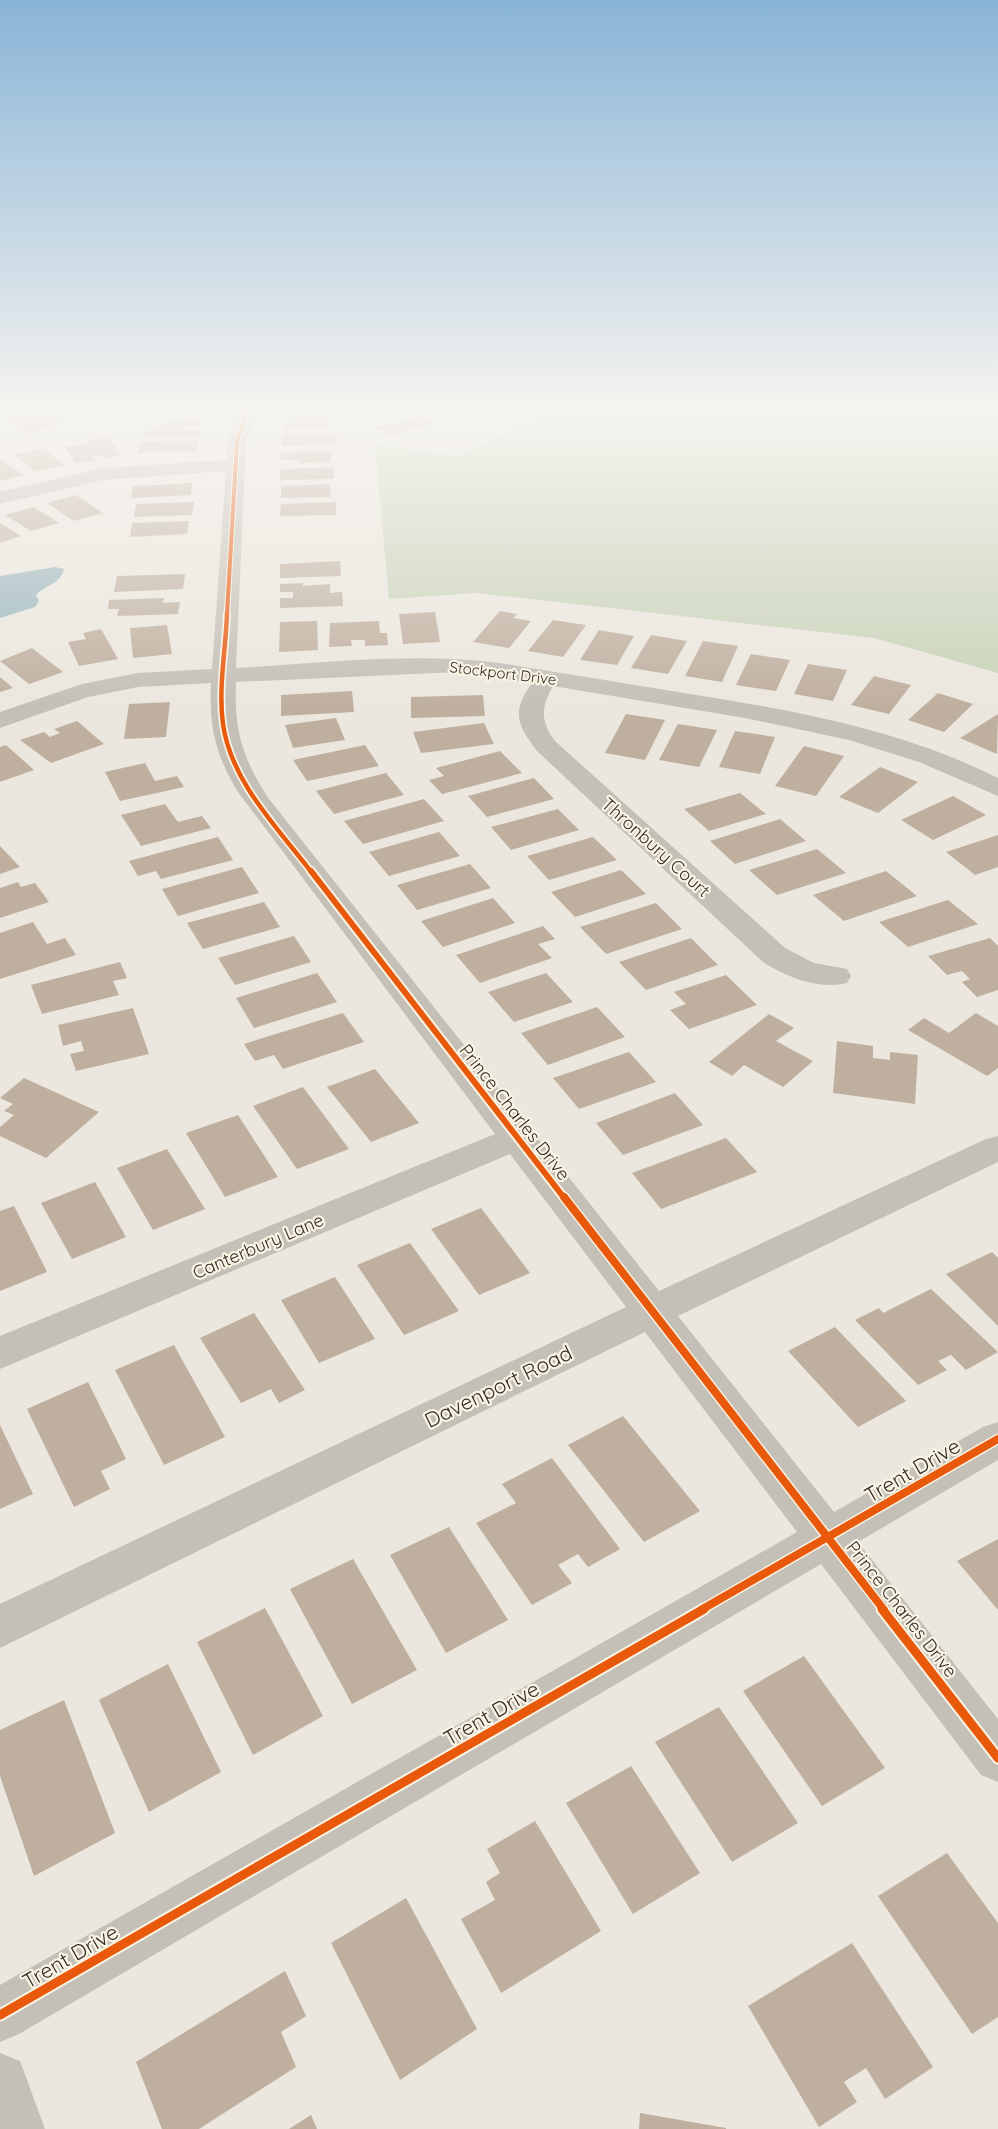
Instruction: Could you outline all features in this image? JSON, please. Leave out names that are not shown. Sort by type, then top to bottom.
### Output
[{"type":"street","name":"Prince Charles Drive","points":[[233,508],[223,728],[230,755],[245,783],[258,803],[651,1312],[998,1758]]},
{"type":"street","name":"Stockport Drive","points":[[0,720],[82,691],[117,683],[160,678],[439,665],[479,667],[779,716],[837,728],[925,754],[998,788]]},
{"type":"street","name":"Thronbury Court","points":[[547,678],[536,693],[529,712],[536,734],[546,746],[774,955],[788,965],[806,972],[836,976]]},
{"type":"street","name":"Canterbury Lane","points":[[0,1353],[517,1138]]},
{"type":"street","name":"Davenport Road","points":[[0,1627],[651,1312],[998,1148]]},
{"type":"street","name":"Trent Drive","points":[[0,2015],[998,1439]]},
{"type":"street","points":[[0,2081],[16,2129]]},
{"type":"green space","points":[[381,508],[998,508],[998,673],[874,638],[477,593],[389,599]]},
{"type":"water","points":[[55,567],[64,569],[62,575],[56,582],[36,595],[39,601],[35,607],[0,618],[0,576]]},
{"type":"building","points":[[36,508],[59,523],[31,531],[5,515]]},
{"type":"building","points":[[55,508],[96,508],[103,513],[74,521]]},
{"type":"building","points":[[135,508],[193,508],[192,515],[134,517]]},
{"type":"building","points":[[281,508],[336,508],[336,515],[280,516]]},
{"type":"building","points":[[189,521],[187,534],[130,537],[132,523]]},
{"type":"building","points":[[0,523],[21,536],[0,543]]},
{"type":"building","points":[[340,561],[341,576],[280,578],[280,564]]},
{"type":"building","points":[[185,574],[183,589],[114,592],[117,576]]},
{"type":"building","points":[[303,583],[303,586],[330,584],[330,593],[342,592],[343,606],[280,608],[280,598],[293,598],[293,592],[280,592],[280,584]]},
{"type":"building","points":[[164,598],[163,603],[180,602],[178,614],[117,616],[119,609],[108,609],[109,600]]},
{"type":"building","points":[[500,611],[517,614],[514,618],[531,621],[509,648],[473,642]]},
{"type":"building","points":[[435,612],[440,642],[403,644],[399,614]]},
{"type":"building","points":[[553,620],[586,625],[563,657],[528,651]]},
{"type":"building","points":[[317,621],[318,650],[279,652],[280,622]]},
{"type":"building","points":[[379,621],[380,633],[387,633],[388,645],[365,646],[365,640],[351,640],[352,646],[329,647],[330,623]]},
{"type":"building","points":[[167,625],[172,654],[133,658],[130,628]]},
{"type":"building","points":[[101,629],[118,659],[79,666],[68,642],[86,639],[83,633]]},
{"type":"building","points":[[599,630],[634,636],[617,665],[580,660]]},
{"type":"building","points":[[651,635],[687,641],[668,674],[631,668]]},
{"type":"building","points":[[703,641],[738,646],[722,682],[685,676]]},
{"type":"building","points":[[32,648],[63,672],[29,684],[0,661]]},
{"type":"building","points":[[751,654],[790,660],[776,691],[736,685]]},
{"type":"building","points":[[808,664],[847,670],[833,701],[794,694]]},
{"type":"building","points":[[874,676],[911,685],[889,714],[851,705]]},
{"type":"building","points":[[0,677],[13,688],[0,692]]},
{"type":"building","points":[[352,691],[354,712],[281,716],[281,695]]},
{"type":"building","points":[[938,693],[973,704],[944,732],[908,720]]},
{"type":"building","points":[[483,695],[485,716],[411,718],[411,697]]},
{"type":"building","points":[[170,702],[166,737],[124,739],[129,704]]},
{"type":"building","points":[[626,714],[665,720],[645,760],[605,753]]},
{"type":"building","points":[[998,714],[997,754],[960,738]]},
{"type":"building","points":[[336,718],[345,740],[293,748],[285,725]]},
{"type":"building","points":[[77,721],[104,744],[51,763],[20,740],[44,732],[50,737],[60,733],[54,729]]},
{"type":"building","points":[[484,723],[494,744],[421,753],[413,732]]},
{"type":"building","points":[[678,724],[717,730],[699,767],[659,760]]},
{"type":"building","points":[[735,731],[775,737],[760,774],[719,767]]},
{"type":"building","points":[[6,745],[34,770],[0,782],[0,747]]},
{"type":"building","points":[[365,745],[379,766],[307,781],[293,760]]},
{"type":"building","points":[[804,746],[844,756],[816,796],[775,786]]},
{"type":"building","points":[[500,751],[522,773],[442,794],[429,780],[444,776],[436,768]]},
{"type":"building","points":[[145,763],[155,781],[177,776],[184,787],[120,801],[105,772]]},
{"type":"building","points":[[880,767],[918,782],[878,813],[839,797]]},
{"type":"building","points":[[386,773],[404,795],[334,814],[316,791]]},
{"type":"building","points":[[534,778],[554,799],[487,817],[468,796]]},
{"type":"building","points":[[740,793],[766,814],[709,831],[684,809]]},
{"type":"building","points":[[953,796],[986,815],[933,840],[901,820]]},
{"type":"building","points":[[424,799],[444,821],[363,844],[344,821]]},
{"type":"building","points":[[165,804],[178,822],[202,816],[211,828],[141,846],[121,815]]},
{"type":"building","points":[[558,809],[579,830],[511,850],[491,827]]},
{"type":"building","points":[[780,819],[806,841],[735,864],[710,841]]},
{"type":"building","points":[[439,832],[460,856],[389,876],[369,852]]},
{"type":"building","points":[[998,835],[998,867],[975,875],[946,852]]},
{"type":"building","points":[[218,837],[233,860],[161,879],[156,871],[138,876],[129,861]]},
{"type":"building","points":[[593,837],[617,860],[549,880],[527,856]]},
{"type":"building","points":[[0,846],[20,867],[0,874]]},
{"type":"building","points":[[817,849],[846,873],[777,895],[749,870]]},
{"type":"building","points":[[470,864],[491,888],[417,910],[397,885]]},
{"type":"building","points":[[242,867],[259,893],[178,916],[162,889]]},
{"type":"building","points":[[621,870],[646,894],[575,917],[551,892]]},
{"type":"building","points":[[886,871],[917,896],[844,921],[813,895]]},
{"type":"building","points":[[18,882],[21,887],[35,883],[49,902],[0,918],[0,888]]},
{"type":"building","points":[[493,898],[515,923],[443,947],[421,921]]},
{"type":"building","points":[[948,900],[978,924],[908,947],[879,922]]},
{"type":"building","points":[[264,902],[280,927],[203,949],[187,923]]},
{"type":"building","points":[[656,903],[682,929],[606,954],[580,927]]},
{"type":"building","points":[[33,922],[47,944],[65,938],[76,955],[0,979],[0,933]]},
{"type":"building","points":[[543,926],[555,939],[538,944],[552,958],[480,983],[456,955]]},
{"type":"building","points":[[294,936],[311,962],[235,985],[218,958]]},
{"type":"building","points":[[691,938],[718,965],[646,990],[619,962]]},
{"type":"building","points":[[990,938],[998,946],[998,990],[977,997],[962,982],[970,979],[962,971],[947,975],[928,956]]},
{"type":"building","points":[[120,962],[127,978],[113,981],[119,995],[42,1014],[31,985]]},
{"type":"building","points":[[317,973],[337,1002],[254,1028],[236,998]]},
{"type":"building","points":[[546,973],[573,1002],[514,1022],[488,992]]},
{"type":"building","points":[[726,975],[757,1005],[689,1029],[670,1010],[686,1004],[674,992]]},
{"type":"building","points":[[597,1007],[625,1037],[548,1065],[521,1033]]},
{"type":"building","points":[[133,1008],[149,1054],[76,1071],[70,1054],[84,1051],[81,1041],[63,1046],[58,1025]]},
{"type":"building","points":[[343,1013],[364,1042],[283,1069],[274,1055],[255,1061],[244,1044]]},
{"type":"building","points":[[976,1013],[998,1026],[998,1068],[987,1076],[908,1030],[924,1018],[949,1033]]},
{"type":"building","points":[[769,1014],[794,1028],[776,1041],[813,1061],[783,1087],[744,1065],[732,1076],[709,1062]]},
{"type":"building","points":[[837,1041],[873,1046],[873,1058],[890,1060],[890,1052],[918,1055],[915,1104],[833,1093]]},
{"type":"building","points":[[629,1052],[656,1082],[579,1109],[553,1078]]},
{"type":"building","points":[[375,1069],[419,1123],[371,1142],[327,1087]]},
{"type":"building","points":[[24,1078],[99,1112],[46,1158],[0,1136],[0,1127],[14,1115],[4,1111],[13,1104],[0,1098]]},
{"type":"building","points":[[303,1087],[349,1149],[297,1169],[253,1106]]},
{"type":"building","points":[[675,1093],[703,1125],[623,1155],[596,1123]]},
{"type":"building","points":[[238,1115],[278,1177],[225,1197],[186,1133]]},
{"type":"building","points":[[726,1138],[757,1172],[661,1209],[632,1173]]},
{"type":"building","points":[[167,1149],[205,1209],[153,1230],[117,1168]]},
{"type":"building","points":[[95,1182],[126,1237],[72,1259],[41,1203]]},
{"type":"building","points":[[14,1206],[47,1272],[0,1291],[0,1211]]},
{"type":"building","points":[[481,1208],[530,1273],[479,1295],[431,1229]]},
{"type":"building","points":[[410,1243],[459,1311],[404,1335],[357,1265]]},
{"type":"building","points":[[992,1252],[998,1258],[998,1326],[946,1274]]},
{"type":"building","points":[[335,1277],[375,1339],[319,1363],[281,1300]]},
{"type":"building","points":[[931,1289],[998,1352],[966,1370],[951,1355],[938,1361],[947,1370],[918,1385],[855,1320],[879,1308],[883,1313]]},
{"type":"building","points":[[254,1313],[305,1390],[279,1403],[271,1389],[241,1403],[200,1338]]},
{"type":"building","points":[[835,1327],[906,1401],[858,1427],[788,1351]]},
{"type":"building","points":[[174,1345],[225,1437],[164,1465],[115,1370]]},
{"type":"building","points":[[88,1382],[126,1459],[101,1471],[110,1489],[74,1507],[27,1409]]},
{"type":"building","points":[[623,1416],[700,1511],[644,1542],[568,1445]]},
{"type":"building","points":[[0,1425],[33,1494],[0,1509]]},
{"type":"building","points":[[552,1458],[620,1549],[588,1567],[578,1554],[558,1565],[572,1583],[532,1605],[476,1523],[516,1503],[502,1484]]},
{"type":"building","points":[[449,1527],[508,1620],[446,1653],[390,1555]]},
{"type":"building","points":[[998,1539],[998,1610],[957,1561]]},
{"type":"building","points":[[353,1559],[417,1670],[352,1704],[290,1589]]},
{"type":"building","points":[[265,1608],[323,1716],[253,1755],[197,1642]]},
{"type":"building","points":[[804,1656],[885,1768],[822,1806],[743,1691]]},
{"type":"building","points":[[168,1664],[221,1772],[149,1812],[99,1700]]},
{"type":"building","points":[[64,1700],[115,1833],[34,1876],[0,1776],[0,1730]]},
{"type":"building","points":[[719,1707],[798,1823],[732,1862],[655,1742]]},
{"type":"building","points":[[631,1766],[700,1873],[633,1914],[566,1803]]},
{"type":"building","points":[[535,1821],[601,1931],[501,1993],[461,1919],[495,1900],[486,1882],[500,1873],[487,1849]]},
{"type":"building","points":[[947,1853],[998,1923],[998,2017],[972,2034],[878,1896]]},
{"type":"building","points":[[406,1898],[477,2029],[400,2080],[331,1943]]},
{"type":"building","points":[[852,1943],[933,2067],[885,2099],[866,2068],[844,2082],[857,2102],[819,2127],[748,2006]]},
{"type":"building","points":[[285,1971],[306,2016],[281,2032],[296,2067],[199,2129],[162,2129],[136,2062]]},
{"type":"building","points":[[640,2113],[726,2128],[726,2129],[639,2129]]},
{"type":"building","points":[[311,2115],[317,2129],[289,2129]]},
{"type":"cycle path","points":[[233,508],[222,712],[229,749],[245,782],[258,803],[998,1758]]},
{"type":"cycle path","points":[[0,2015],[998,1439]]}]
